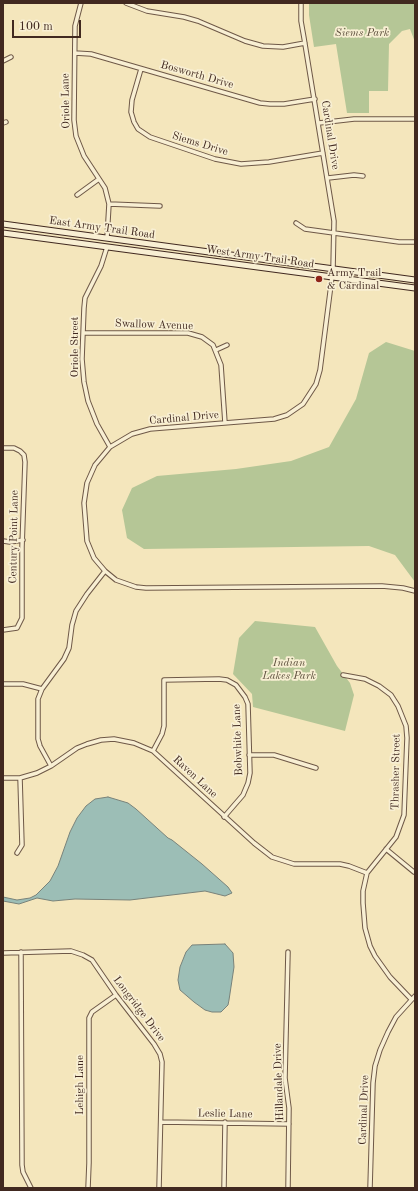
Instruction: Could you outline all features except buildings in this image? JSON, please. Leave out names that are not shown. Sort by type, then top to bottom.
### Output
[{"type":"main road","name":"East Army Trail Road","points":[[3,224],[197,251]]},
{"type":"main road","name":"East Army Trail Road","points":[[3,233],[197,259]]},
{"type":"main road","name":"West Army Trail Road","points":[[197,251],[415,280]]},
{"type":"main road","name":"West Army Trail Road","points":[[197,259],[415,288]]},
{"type":"street","name":"Oriole Lane","points":[[80,3],[75,26],[73,111],[75,129],[84,156],[105,188],[110,204],[107,238]]},
{"type":"street","points":[[126,3],[133,7],[147,11],[184,17],[198,21],[245,41],[263,46],[283,47],[305,43]]},
{"type":"street","name":"Cardinal Drive","points":[[301,3],[301,21],[328,178],[335,233],[332,277],[320,370],[316,384],[303,404],[283,416],[274,419],[143,430],[123,438],[110,447],[100,458],[87,483],[84,502],[87,541],[94,558],[105,571],[124,583],[146,588],[382,586],[403,588],[415,592]]},
{"type":"street","name":"Bosworth Drive","points":[[75,53],[91,54],[260,103],[284,104],[315,99]]},
{"type":"street","points":[[3,61],[11,57]]},
{"type":"street","name":"Siems Drive","points":[[141,69],[132,100],[131,112],[134,122],[138,128],[150,138],[214,159],[241,164],[269,162],[323,153]]},
{"type":"street","points":[[319,123],[354,119],[415,119]]},
{"type":"street","points":[[328,178],[354,174],[363,176]]},
{"type":"street","points":[[77,195],[99,179]]},
{"type":"street","points":[[110,204],[160,206]]},
{"type":"street","points":[[296,223],[305,229],[399,242],[415,242]]},
{"type":"street","name":"Oriole Street","points":[[107,247],[101,266],[86,298],[84,308],[82,370],[88,401],[97,424],[110,447]]},
{"type":"street","name":"Swallow Avenue","points":[[83,333],[188,333],[202,337],[213,345],[216,350]]},
{"type":"street","points":[[225,423],[221,365],[216,350],[227,345]]},
{"type":"street","name":"Century Point Lane","points":[[3,448],[14,448],[20,451],[24,455],[25,462],[22,618],[16,628],[3,630]]},
{"type":"street","points":[[3,541],[10,542],[23,540]]},
{"type":"street","points":[[51,766],[40,746],[38,739],[37,705],[42,689],[67,654],[74,618],[78,607],[105,571]]},
{"type":"street","name":"Thrasher Street","points":[[343,675],[365,679],[379,686],[391,695],[398,706],[406,725],[405,812],[399,832],[367,874],[362,903],[365,928],[368,940],[375,956],[411,1000]]},
{"type":"street","name":"Bobwhite Lane","points":[[153,751],[162,734],[164,726],[164,680],[219,679],[232,682],[242,691],[248,704],[250,755],[249,778],[243,795],[224,817]]},
{"type":"street","points":[[3,684],[24,684],[42,689]]},
{"type":"street","name":"Raven Lane","points":[[3,778],[20,778],[37,774],[77,748],[87,744],[101,740],[123,740],[153,751],[224,817],[263,851],[278,860],[287,863],[301,864],[340,864],[349,866],[367,874]]},
{"type":"street","points":[[250,755],[274,755],[316,768]]},
{"type":"street","points":[[17,853],[22,845],[20,778]]},
{"type":"street","points":[[386,849],[414,872]]},
{"type":"street","name":"Longridge Drive","points":[[3,953],[72,951],[92,960],[116,995],[154,1044],[160,1054],[162,1062],[159,1188]]},
{"type":"street","points":[[21,952],[22,1165],[23,1172],[31,1188]]},
{"type":"street","name":"Hillandale Drive","points":[[288,952],[285,1078],[289,1108],[288,1188]]},
{"type":"street","name":"Lehigh Lane","points":[[88,1188],[89,1018],[92,1012],[116,995]]},
{"type":"street","name":"Cardinal Drive","points":[[370,1188],[373,1083],[375,1066],[380,1050],[396,1017],[415,996]]},
{"type":"street","name":"Leslie Lane","points":[[161,1122],[289,1124]]},
{"type":"street","points":[[224,1188],[225,1122]]},
{"type":"green space","name":"Siems Park","points":[[309,3],[415,3],[415,42],[410,29],[402,31],[389,44],[388,91],[369,91],[369,113],[347,113],[336,44],[314,47],[309,15]]},
{"type":"green space","points":[[386,342],[415,351],[415,582],[395,555],[369,546],[144,549],[127,538],[122,510],[132,488],[157,476],[236,469],[291,461],[329,447],[356,399],[369,353]]},
{"type":"green space","name":"Indian Lakes Park","points":[[255,621],[315,627],[337,666],[350,683],[354,695],[345,731],[253,707],[252,694],[233,674],[239,638]]},
{"type":"water","points":[[108,797],[128,803],[136,809],[168,838],[202,864],[228,887],[232,893],[225,896],[205,891],[130,900],[75,899],[53,901],[37,898],[19,904],[3,901],[3,897],[17,900],[30,898],[36,895],[50,881],[58,866],[70,832],[77,818],[86,806],[95,799]]},
{"type":"water","points":[[225,944],[233,953],[234,967],[229,1000],[228,1005],[221,1012],[212,1012],[205,1010],[180,990],[178,980],[180,967],[186,952],[192,945]]},
{"type":"place","name":"Army Trail & Cardinal","points":[[319,279]]}]
